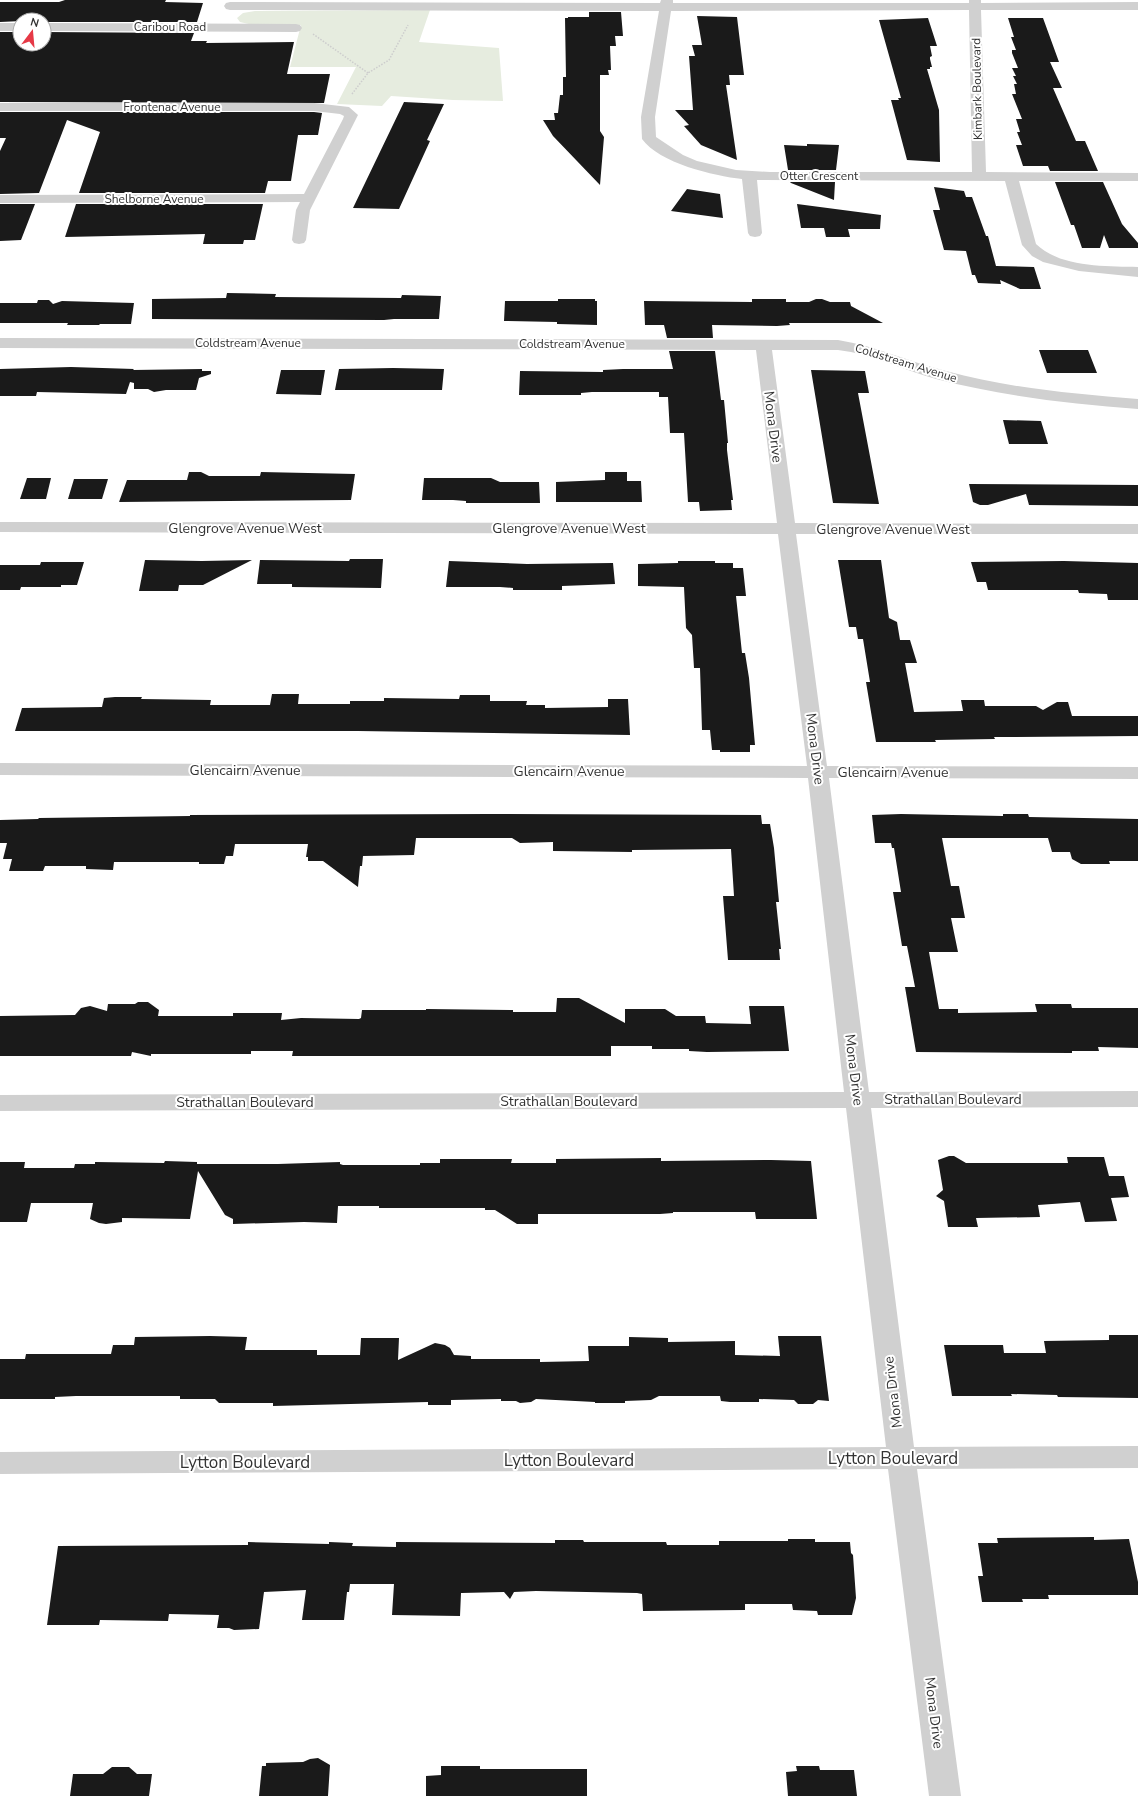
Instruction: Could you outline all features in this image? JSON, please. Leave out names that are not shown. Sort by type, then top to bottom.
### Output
[{"type":"street","points":[[224,27],[231,3],[975,4],[1138,6]]},
{"type":"street","name":"Otter Crescent","points":[[666,4],[648,116],[649,139],[664,151],[686,163],[722,173],[749,175],[1011,178],[1138,177]]},
{"type":"street","name":"Kimbark Boulevard","points":[[975,4],[979,177]]},
{"type":"street","points":[[0,27],[12,27]]},
{"type":"street","name":"Caribou Road","points":[[52,27],[296,28]]},
{"type":"street","name":"Frontenac Avenue","points":[[0,107],[314,107],[344,110]]},
{"type":"street","points":[[299,240],[303,210],[308,198],[350,119],[351,115],[344,110]]},
{"type":"street","points":[[749,175],[755,233]]},
{"type":"street","points":[[1011,178],[1029,245],[1033,251],[1043,257],[1085,268],[1138,272]]},
{"type":"street","name":"Shelborne Avenue","points":[[0,199],[308,198]]},
{"type":"street","name":"Coldstream Avenue","points":[[0,343],[828,345],[855,347],[868,350],[938,374],[977,384],[1055,396],[1138,404]]},
{"type":"street","name":"Mona Drive","points":[[763,344],[818,772],[901,1458],[945,1796]]},
{"type":"street","name":"Glengrove Avenue West","points":[[0,527],[1138,530]]},
{"type":"street","name":"Glencairn Avenue","points":[[0,769],[1138,773]]},
{"type":"street","name":"Strathallan Boulevard","points":[[0,1103],[1138,1099]]},
{"type":"street","name":"Lytton Boulevard","points":[[0,1463],[1138,1457]]},
{"type":"path","points":[[344,110],[345,104],[368,73],[389,60],[407,27],[426,3]]},
{"type":"path","points":[[296,28],[307,31],[368,73]]},
{"type":"shaded area","points":[[430,10],[419,42],[499,48],[503,101],[453,100],[391,96],[382,106],[337,104],[356,67],[290,67],[301,25],[253,25],[240,22],[237,18],[243,13],[255,11]]},
{"type":"building","points":[[65,0],[166,0],[165,2],[203,3],[197,22],[52,22],[52,12],[12,12],[12,21],[0,22],[0,2],[59,2]]},
{"type":"building","points":[[589,12],[621,12],[623,36],[615,36],[616,46],[610,46],[611,70],[608,70],[609,75],[600,75],[600,131],[604,137],[600,185],[553,136],[543,120],[555,120],[554,113],[558,113],[560,95],[563,95],[563,77],[566,77],[565,18],[589,17]]},
{"type":"building","points":[[697,16],[737,17],[744,75],[729,75],[730,85],[726,85],[737,160],[701,145],[684,126],[689,125],[675,110],[693,110],[689,56],[695,56],[692,45],[702,45]]},
{"type":"building","points":[[928,18],[937,46],[930,46],[932,56],[930,59],[932,67],[927,69],[939,110],[940,162],[907,160],[891,100],[899,100],[898,98],[901,98],[879,20]]},
{"type":"building","points":[[1008,18],[1043,18],[1059,62],[1050,62],[1062,88],[1053,88],[1076,141],[1085,141],[1098,171],[1050,171],[1048,166],[1023,166],[1016,145],[1022,145],[1017,132],[1020,132],[1016,119],[1022,119],[1012,94],[1016,94],[1014,84],[1017,84],[1013,76],[1016,76],[1012,68],[1018,68],[1012,53],[1012,50],[1016,50],[1011,37],[1014,37]]},
{"type":"building","points":[[0,32],[12,32],[12,52],[52,52],[52,32],[194,33],[191,41],[207,41],[206,43],[294,42],[287,74],[330,74],[324,103],[0,102]]},
{"type":"building","points":[[404,102],[444,104],[427,140],[430,141],[399,209],[353,208]]},
{"type":"building","points":[[0,112],[322,113],[318,135],[298,135],[291,181],[268,181],[265,193],[79,193],[100,132],[67,120],[39,193],[0,194],[0,151],[6,138],[0,138]]},
{"type":"building","points":[[807,144],[839,145],[836,170],[788,170],[784,145],[807,146]]},
{"type":"building","points":[[790,182],[835,182],[834,200],[791,183]]},
{"type":"building","points":[[1055,182],[1103,182],[1122,224],[1138,243],[1138,248],[1109,248],[1104,235],[1100,248],[1082,248],[1074,225],[1071,225]]},
{"type":"building","points":[[934,187],[964,191],[966,197],[972,197],[986,236],[988,236],[996,266],[1034,267],[1041,289],[1020,289],[1000,280],[1001,284],[978,283],[975,275],[972,275],[966,251],[944,250],[933,210],[940,210]]},
{"type":"building","points":[[687,189],[720,194],[723,218],[671,211]]},
{"type":"building","points":[[0,204],[35,204],[21,240],[0,241]]},
{"type":"building","points":[[76,204],[263,204],[255,240],[244,240],[243,244],[203,244],[205,234],[65,237]]},
{"type":"building","points":[[797,204],[881,215],[880,229],[848,229],[850,237],[826,237],[824,228],[801,228]]},
{"type":"building","points":[[227,293],[276,294],[275,297],[401,298],[402,295],[441,296],[439,319],[152,319],[152,299],[226,298]]},
{"type":"building","points":[[558,299],[595,299],[595,301],[597,301],[597,325],[557,324],[557,322],[504,321],[505,301],[558,301]]},
{"type":"building","points":[[752,299],[786,299],[786,302],[809,302],[816,299],[822,299],[830,302],[850,302],[851,306],[883,323],[789,323],[790,325],[777,326],[712,325],[713,338],[667,338],[664,325],[645,325],[644,301],[752,302]]},
{"type":"building","points":[[38,300],[49,300],[53,304],[62,301],[134,303],[131,324],[67,325],[68,323],[0,323],[0,303],[37,303]]},
{"type":"building","points":[[1039,350],[1088,350],[1097,373],[1047,373]]},
{"type":"building","points":[[669,351],[715,351],[721,400],[724,400],[728,443],[727,450],[733,500],[731,500],[732,510],[700,511],[699,502],[688,502],[684,433],[670,433],[668,397],[659,397],[659,392],[592,392],[581,393],[581,395],[519,395],[520,371],[603,372],[603,370],[623,369],[673,369]]},
{"type":"building","points":[[71,367],[134,369],[133,370],[202,369],[202,371],[211,371],[211,374],[199,378],[196,390],[166,390],[154,392],[148,389],[134,389],[134,383],[130,382],[126,394],[37,392],[36,396],[0,396],[0,369]]},
{"type":"building","points":[[339,369],[444,369],[442,390],[335,390]]},
{"type":"building","points":[[281,370],[325,370],[321,395],[276,394]]},
{"type":"building","points":[[811,370],[865,371],[869,393],[858,393],[879,504],[833,503]]},
{"type":"building","points":[[1003,420],[1041,421],[1048,444],[1009,444]]},
{"type":"building","points":[[189,472],[201,472],[209,476],[260,476],[261,472],[355,474],[351,500],[119,502],[127,480],[187,480]]},
{"type":"building","points":[[605,472],[627,472],[627,481],[641,481],[642,502],[556,502],[556,482],[605,480]]},
{"type":"building","points":[[27,478],[51,478],[46,499],[20,499]]},
{"type":"building","points":[[424,478],[491,478],[500,482],[539,482],[540,503],[466,503],[466,501],[453,500],[422,500]]},
{"type":"building","points":[[74,479],[108,479],[102,499],[68,499]]},
{"type":"building","points":[[969,484],[1138,485],[1138,506],[1029,505],[1026,494],[988,505],[980,505],[973,502]]},
{"type":"building","points":[[350,559],[383,559],[381,588],[292,587],[292,584],[257,584],[260,560],[349,561]]},
{"type":"building","points":[[145,560],[252,560],[203,585],[179,585],[178,591],[139,591]]},
{"type":"building","points":[[838,560],[881,560],[889,618],[897,622],[900,640],[910,640],[917,663],[905,663],[914,712],[963,711],[961,700],[984,700],[985,706],[1036,706],[1043,710],[1057,702],[1068,702],[1072,716],[1138,716],[1138,736],[994,737],[995,739],[935,740],[936,742],[876,742],[866,682],[870,682],[863,639],[858,639],[856,627],[849,627]]},
{"type":"building","points":[[449,561],[527,564],[613,563],[615,584],[562,586],[562,590],[513,590],[513,588],[500,587],[446,587]]},
{"type":"building","points":[[678,561],[715,561],[715,563],[733,563],[733,568],[743,568],[746,596],[736,596],[742,653],[745,653],[749,678],[755,745],[750,745],[750,752],[720,752],[720,750],[712,750],[710,730],[702,730],[700,668],[694,668],[692,635],[686,628],[684,587],[638,586],[638,564],[678,563]]},
{"type":"building","points":[[1064,561],[1138,563],[1138,600],[1108,600],[1107,594],[1079,593],[1078,590],[988,590],[986,582],[977,582],[971,562]]},
{"type":"building","points":[[41,562],[84,562],[77,585],[61,585],[61,587],[21,587],[20,590],[0,590],[0,565],[40,565]]},
{"type":"building","points":[[272,694],[299,694],[298,704],[350,704],[350,701],[384,701],[384,698],[459,699],[460,695],[490,695],[490,701],[527,701],[526,705],[545,705],[545,708],[608,707],[608,699],[628,699],[630,735],[358,731],[15,731],[22,708],[102,707],[104,698],[115,697],[211,700],[210,705],[270,705]]},
{"type":"building","points":[[901,814],[1003,816],[1003,814],[1028,814],[1029,817],[1138,819],[1138,861],[1109,861],[1110,864],[1081,864],[1072,859],[1070,852],[1052,852],[1048,838],[942,838],[951,886],[959,886],[965,918],[951,918],[958,952],[929,952],[939,1009],[958,1009],[958,1013],[1037,1012],[1035,1004],[1071,1004],[1072,1008],[1138,1008],[1138,1048],[1098,1047],[1099,1051],[1072,1051],[1072,1053],[916,1052],[905,987],[915,987],[907,946],[902,946],[893,892],[901,892],[894,848],[892,848],[891,843],[875,843],[872,815]]},
{"type":"building","points":[[190,815],[761,815],[762,824],[770,824],[774,848],[779,902],[776,902],[781,949],[779,949],[780,960],[728,960],[723,896],[734,896],[731,849],[632,850],[632,852],[553,851],[553,842],[520,843],[512,838],[416,838],[414,855],[363,856],[362,866],[360,866],[358,887],[323,861],[308,861],[308,857],[306,857],[308,844],[235,844],[233,856],[226,856],[224,864],[199,864],[199,862],[114,862],[113,870],[86,869],[86,866],[45,866],[43,871],[9,871],[12,859],[3,859],[7,843],[0,843],[0,820]]},
{"type":"building","points":[[557,998],[579,998],[625,1023],[625,1009],[665,1009],[676,1016],[705,1016],[706,1023],[751,1024],[749,1006],[784,1006],[789,1051],[707,1052],[689,1051],[689,1049],[652,1049],[652,1046],[611,1046],[611,1056],[292,1056],[293,1051],[251,1051],[251,1054],[151,1054],[151,1056],[132,1052],[131,1056],[0,1056],[0,1016],[75,1015],[81,1008],[90,1006],[107,1011],[108,1004],[135,1004],[138,1002],[148,1002],[159,1010],[158,1016],[233,1016],[233,1013],[282,1013],[281,1020],[301,1018],[359,1019],[361,1018],[362,1010],[426,1009],[556,1012]]},
{"type":"building","points":[[949,1156],[954,1156],[966,1163],[1068,1163],[1067,1157],[1104,1157],[1109,1176],[1124,1176],[1129,1197],[1111,1198],[1117,1221],[1085,1222],[1080,1202],[1038,1205],[1040,1217],[976,1218],[978,1227],[948,1227],[944,1201],[936,1196],[943,1190],[938,1160]]},
{"type":"building","points":[[661,1158],[661,1161],[811,1161],[817,1219],[756,1219],[755,1212],[538,1214],[538,1224],[517,1224],[495,1210],[485,1210],[485,1208],[379,1208],[379,1206],[338,1206],[337,1223],[304,1222],[233,1224],[233,1219],[225,1215],[198,1171],[190,1219],[122,1218],[122,1222],[106,1224],[90,1219],[93,1203],[31,1203],[27,1222],[0,1222],[0,1162],[25,1162],[24,1168],[74,1168],[75,1164],[95,1164],[95,1162],[164,1163],[165,1161],[197,1162],[197,1164],[278,1164],[340,1162],[340,1164],[343,1165],[420,1165],[420,1163],[440,1163],[440,1159],[512,1159],[511,1163],[556,1163],[556,1159]]},
{"type":"building","points":[[1109,1335],[1138,1335],[1138,1398],[1058,1397],[1057,1395],[1011,1394],[1012,1396],[952,1396],[944,1345],[1003,1345],[1004,1353],[1046,1353],[1044,1341],[1109,1340]]},
{"type":"building","points":[[778,1336],[821,1336],[829,1401],[818,1400],[813,1404],[798,1404],[794,1400],[759,1399],[759,1402],[730,1402],[721,1401],[720,1396],[659,1396],[651,1400],[625,1401],[625,1403],[595,1403],[536,1399],[531,1402],[520,1403],[516,1401],[501,1401],[501,1399],[451,1400],[451,1405],[428,1405],[428,1402],[273,1406],[273,1403],[219,1403],[215,1399],[180,1399],[180,1396],[76,1396],[55,1397],[55,1399],[0,1399],[0,1359],[25,1359],[26,1354],[111,1354],[113,1345],[134,1345],[135,1337],[247,1337],[245,1350],[317,1350],[317,1355],[360,1355],[361,1338],[399,1338],[398,1360],[435,1343],[445,1345],[450,1348],[454,1355],[471,1356],[471,1359],[540,1359],[540,1362],[589,1361],[588,1346],[629,1346],[629,1337],[668,1338],[668,1342],[735,1341],[735,1355],[780,1356]]},
{"type":"building","points":[[1094,1537],[1094,1540],[1129,1539],[1138,1582],[1138,1595],[1048,1595],[1049,1599],[1022,1599],[1023,1602],[982,1602],[978,1576],[983,1576],[978,1543],[998,1543],[997,1538]]},
{"type":"building","points":[[788,1539],[815,1539],[815,1542],[850,1542],[851,1553],[853,1555],[856,1598],[852,1615],[818,1615],[817,1611],[793,1610],[792,1604],[745,1604],[745,1610],[643,1611],[642,1594],[637,1593],[536,1591],[514,1592],[510,1599],[504,1592],[461,1593],[460,1616],[392,1615],[394,1584],[350,1584],[349,1592],[347,1592],[344,1620],[302,1620],[306,1590],[264,1592],[259,1629],[234,1630],[229,1628],[217,1628],[219,1615],[169,1614],[168,1621],[100,1620],[99,1625],[47,1625],[58,1546],[248,1545],[248,1542],[329,1544],[329,1542],[353,1543],[352,1546],[396,1547],[396,1542],[555,1543],[555,1540],[583,1540],[584,1542],[666,1542],[667,1545],[719,1545],[719,1541],[788,1541]]},
{"type":"building","points":[[318,1758],[330,1765],[328,1796],[259,1796],[262,1766],[266,1766],[266,1763],[303,1762]]},
{"type":"building","points":[[441,1766],[480,1766],[480,1769],[587,1769],[587,1796],[426,1796],[426,1776],[441,1775]]},
{"type":"building","points":[[796,1766],[819,1766],[820,1770],[854,1770],[857,1796],[788,1796],[786,1772],[797,1771]]},
{"type":"building","points":[[112,1767],[129,1767],[137,1774],[152,1774],[149,1796],[70,1796],[73,1774],[103,1774]]}]
